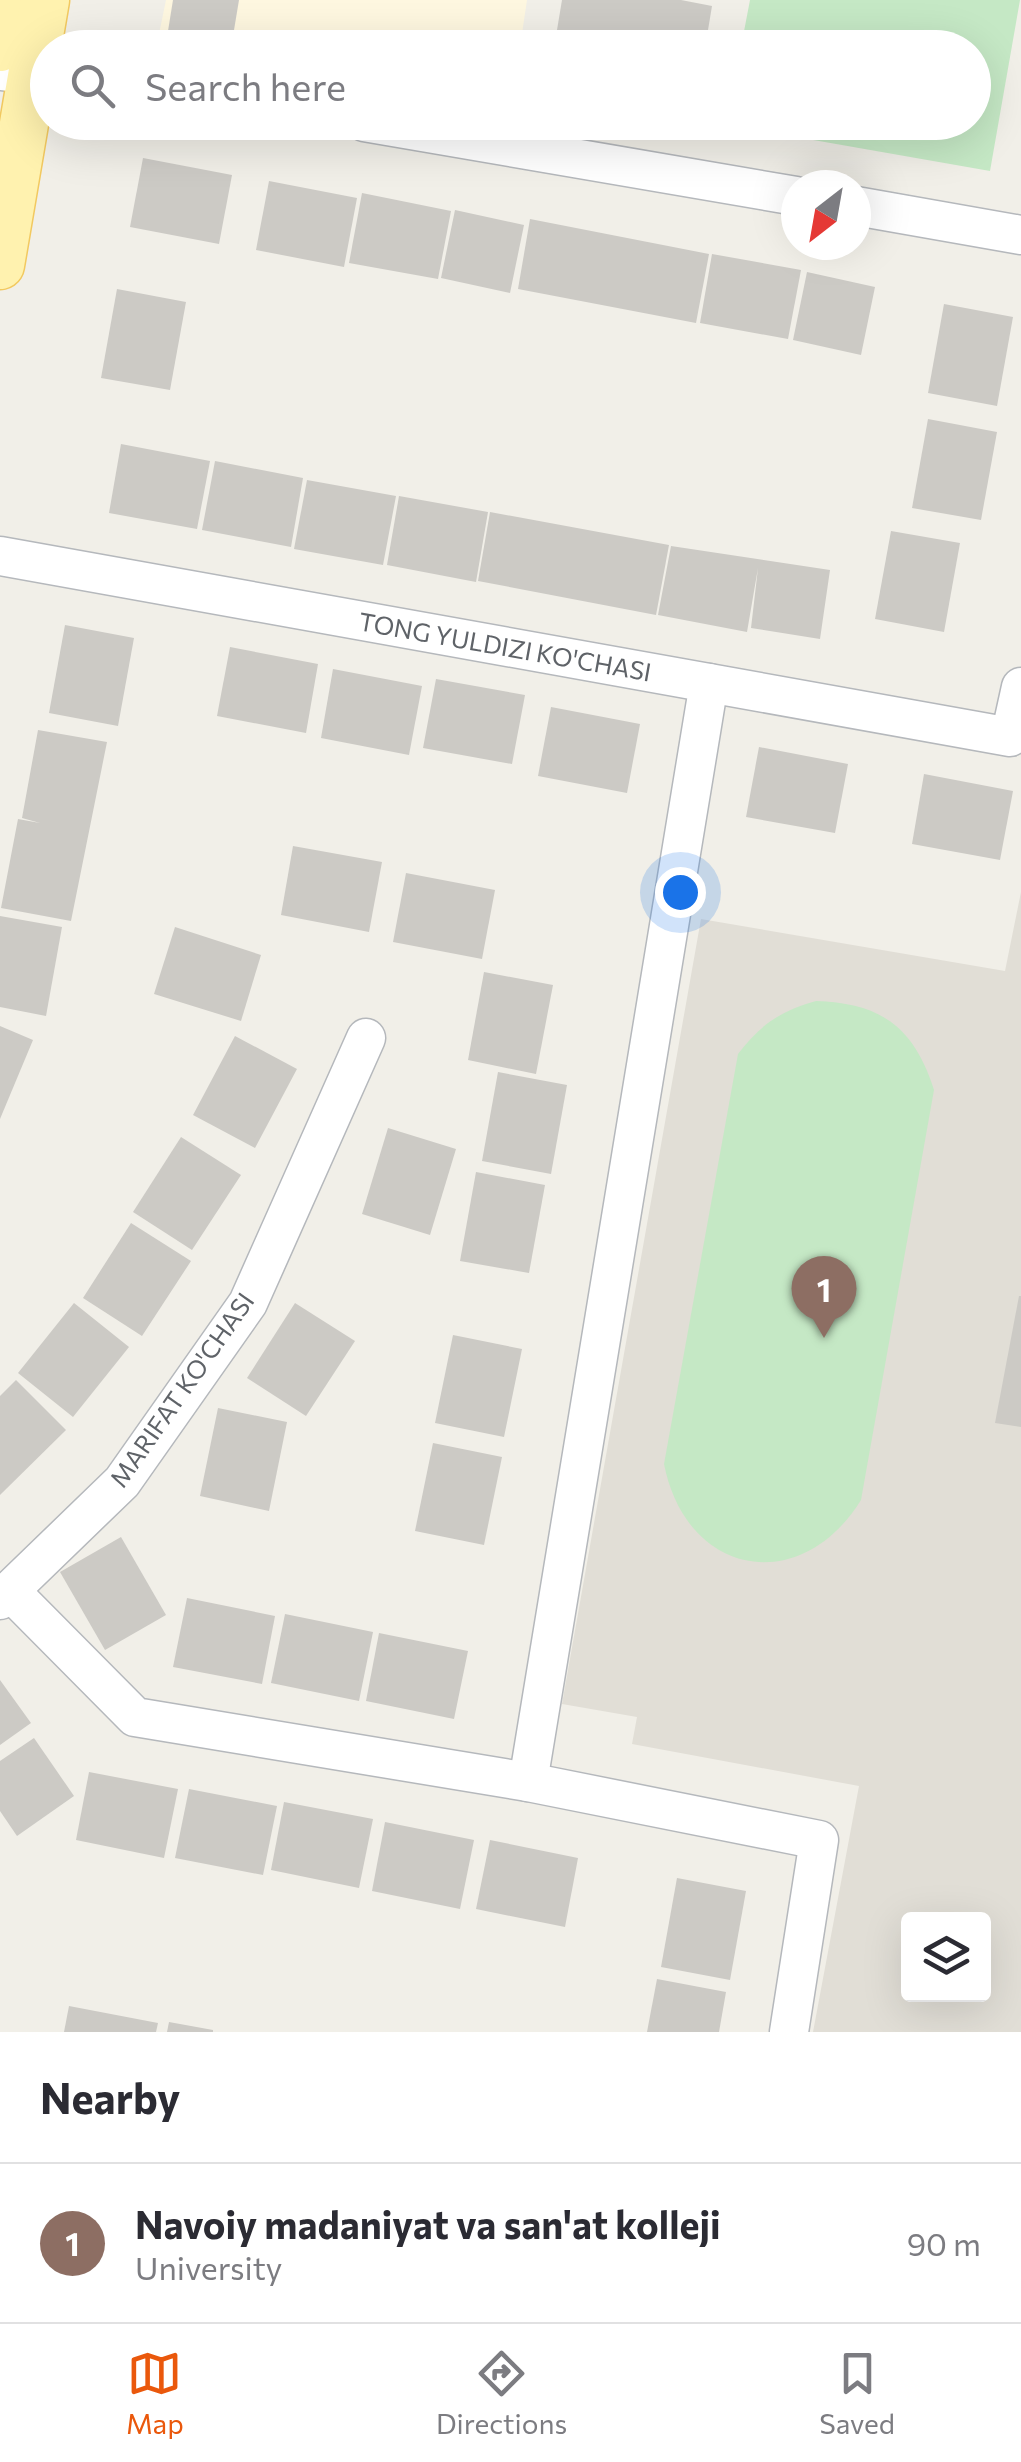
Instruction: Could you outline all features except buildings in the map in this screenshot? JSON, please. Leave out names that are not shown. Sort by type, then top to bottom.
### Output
[{"type":"main road","points":[[8,0],[20,67]]},
{"type":"main road","points":[[34,30],[45,0]]},
{"type":"main road","points":[[0,266],[20,67],[30,40]]},
{"type":"street","points":[[469,140],[781,193]]},
{"type":"street","points":[[871,209],[1021,234]]},
{"type":"street","name":"TONG YULDIZI KO'CHASI","points":[[0,556],[1010,737],[1021,687]]},
{"type":"street","points":[[528,1782],[709,683]]},
{"type":"street","name":"MARIFAT KO'CHASI","points":[[6,1596],[122,1482],[248,1302],[366,1038]]},
{"type":"street","points":[[6,1596],[135,1717],[528,1782],[820,1840],[790,2032]]},
{"type":"shaded area","points":[[166,0],[527,0],[523,30],[160,30]]},
{"type":"shaded area","points":[[1021,892],[1021,2032],[813,2032],[859,1786],[632,1744],[637,1717],[562,1704],[701,919],[1005,971]]},
{"type":"green space","points":[[750,0],[1020,0],[990,171],[813,140],[991,140],[991,30],[744,30]]},
{"type":"green space","points":[[816,1001],[859,1007],[892,1023],[916,1050],[934,1090],[861,1500],[836,1531],[808,1551],[778,1561],[748,1561],[720,1550],[695,1531],[676,1502],[664,1464],[738,1054],[772,1020]]},
{"type":"place","name":"Navoiy madaniyat va san'at kolleji","points":[[824,1338]]}]
